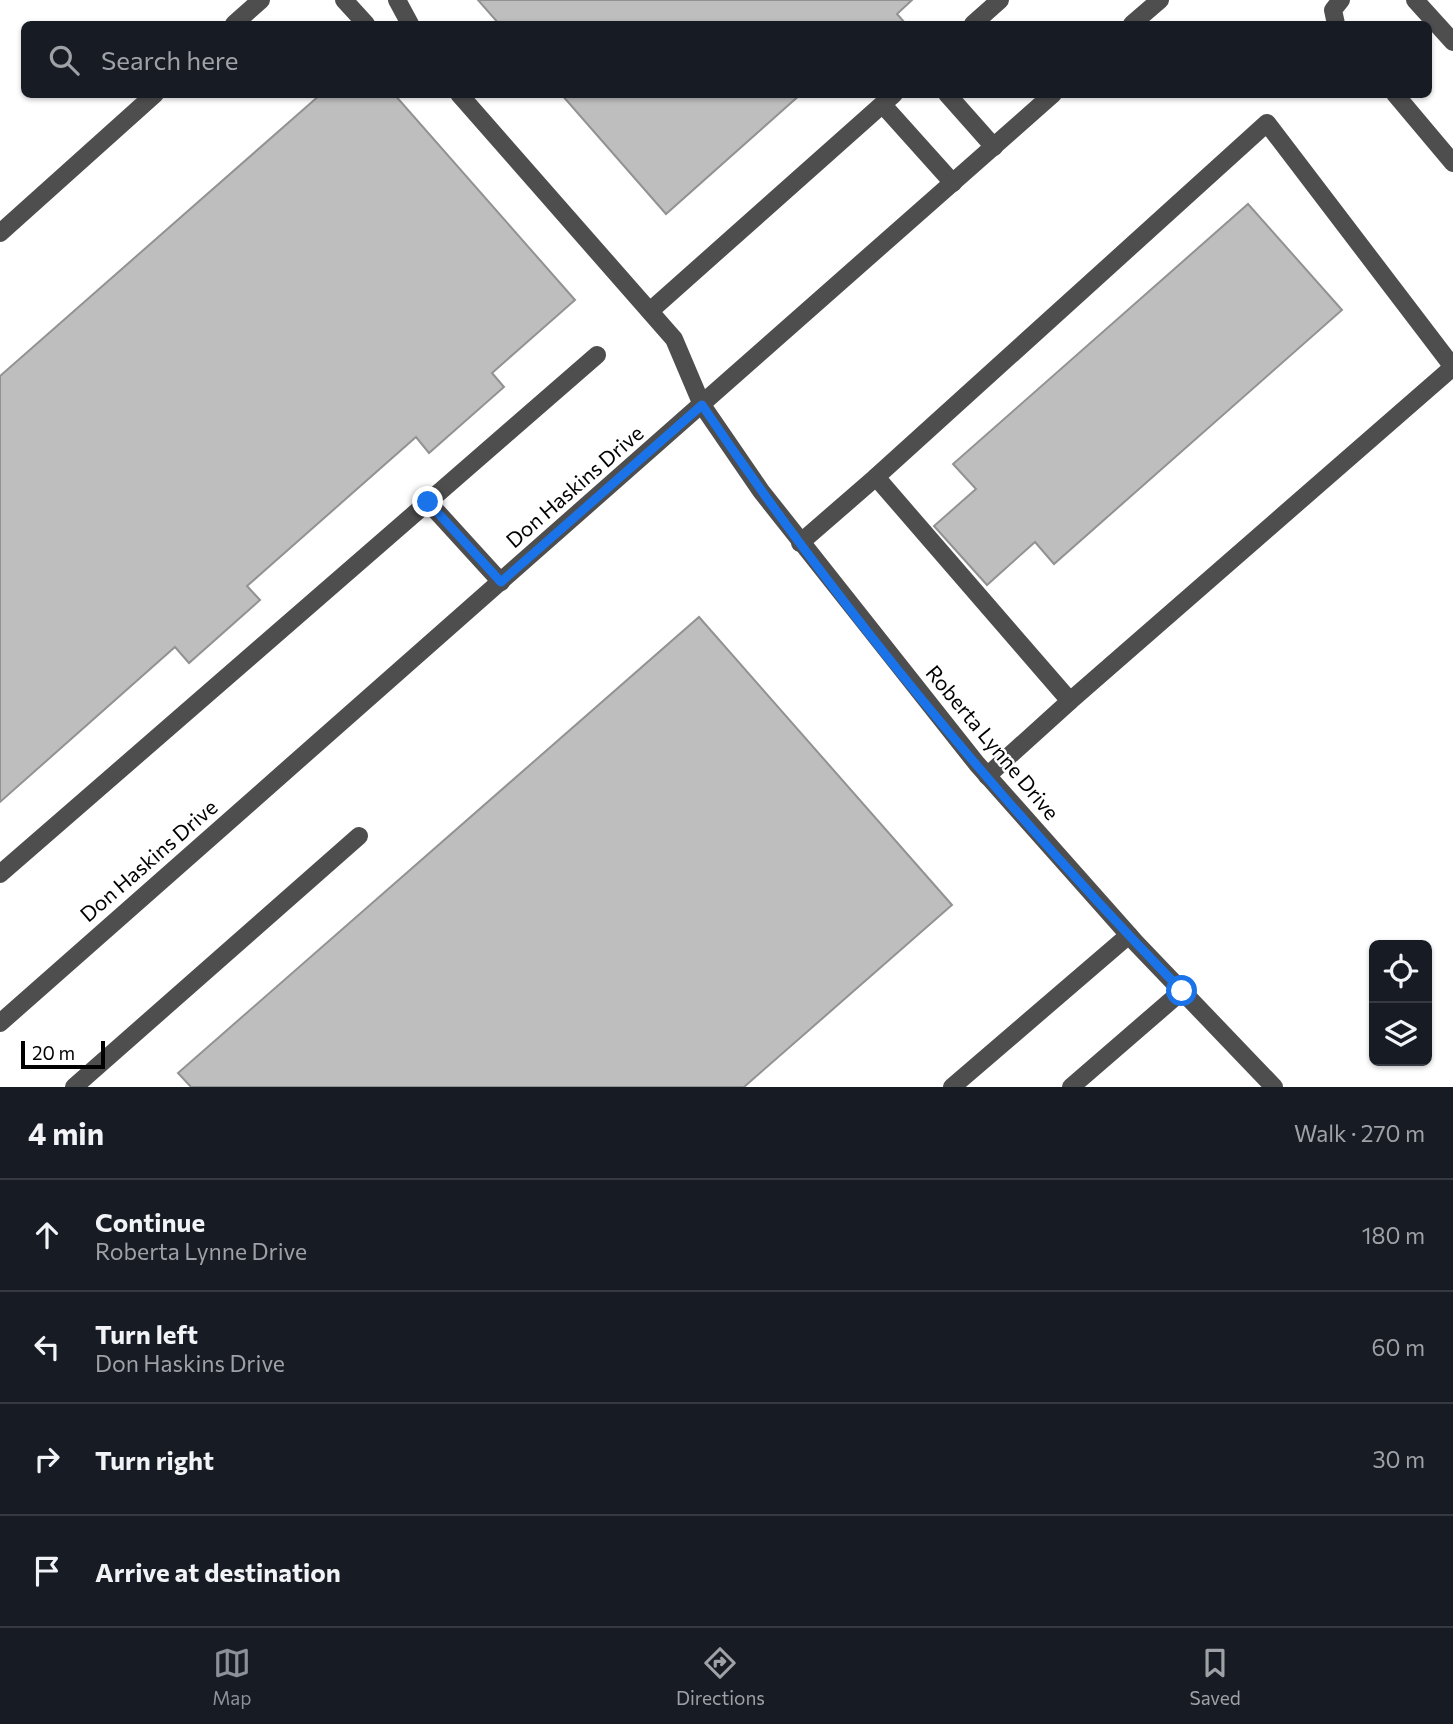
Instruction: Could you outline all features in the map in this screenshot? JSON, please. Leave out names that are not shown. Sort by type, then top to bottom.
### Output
[{"type":"street","points":[[237,21],[261,0]]},
{"type":"street","points":[[344,0],[363,21]]},
{"type":"street","points":[[397,0],[408,21]]},
{"type":"street","points":[[976,21],[1000,0]]},
{"type":"street","points":[[1136,21],[1160,0]]},
{"type":"street","points":[[1335,21],[1333,10],[1341,0]]},
{"type":"street","points":[[1415,0],[1453,42]]},
{"type":"street","points":[[0,233],[152,98]]},
{"type":"street","name":"Roberta Lynne Drive","points":[[463,98],[674,339],[702,405],[761,491],[987,776],[1129,935],[1274,1087]]},
{"type":"street","points":[[951,98],[994,146]]},
{"type":"street","name":"Don Haskins Drive","points":[[0,1023],[1048,98]]},
{"type":"street","points":[[1398,98],[1453,163]]},
{"type":"street","points":[[650,312],[888,100],[953,183]]},
{"type":"street","points":[[800,543],[1267,123],[1453,367],[987,776]]},
{"type":"street","points":[[0,874],[597,355]]},
{"type":"street","points":[[876,477],[1070,701]]},
{"type":"street","points":[[428,502],[501,582]]},
{"type":"street","points":[[74,1087],[359,836]]},
{"type":"street","points":[[952,1087],[1129,935]]},
{"type":"street","points":[[1071,1087],[1182,991]]},
{"type":"building","points":[[478,0],[912,0],[897,14],[903,21],[496,21]]},
{"type":"building","points":[[316,98],[398,98],[575,300],[492,373],[504,387],[429,453],[416,437],[247,586],[260,600],[189,663],[175,647],[0,802],[0,376]]},
{"type":"building","points":[[564,98],[796,98],[666,214]]},
{"type":"building","points":[[1248,204],[1342,310],[1054,564],[1035,542],[987,585],[934,526],[976,489],[953,464]]},
{"type":"building","points":[[699,617],[952,905],[744,1087],[191,1087],[178,1073]]},
{"type":"route","points":[[428,502],[501,582],[702,405],[761,491],[850,607],[977,764],[1182,991]]}]
